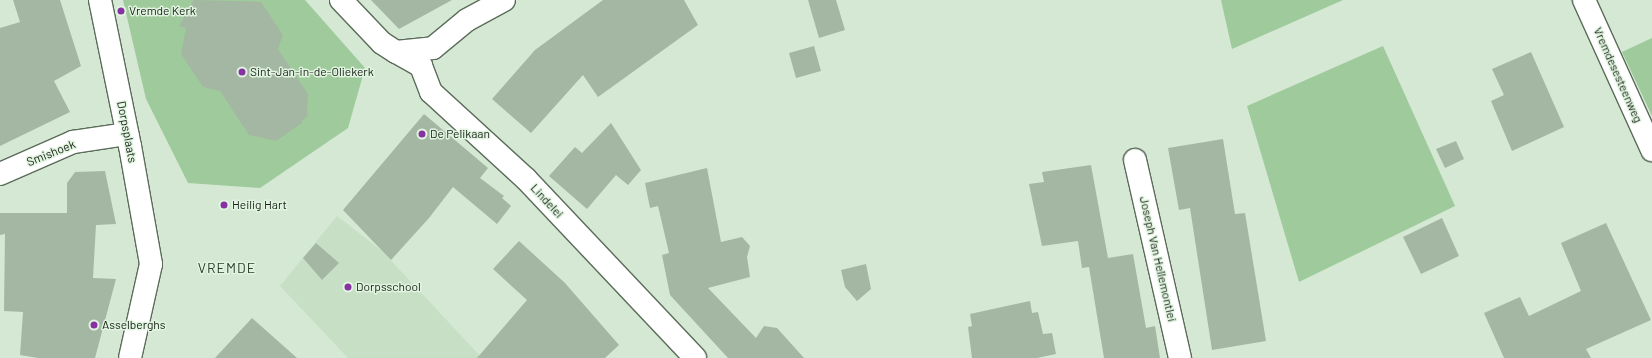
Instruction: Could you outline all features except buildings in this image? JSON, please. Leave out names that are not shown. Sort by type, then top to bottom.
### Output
[{"type":"street","name":"Dorpsplaats","points":[[100,0],[151,264],[130,358]]},
{"type":"street","points":[[341,0],[382,43],[396,52],[433,48],[467,20],[504,0]]},
{"type":"street","name":"Vremdesesteenweg","points":[[1584,0],[1652,150]]},
{"type":"street","name":"Lindelei","points":[[396,52],[421,66],[431,92],[526,179],[695,358]]},
{"type":"street","name":"Smishoek","points":[[0,174],[73,142],[127,134]]},
{"type":"street","name":"Joseph Van Hellemontlei","points":[[1135,160],[1180,358]]},
{"type":"shaded area","name":"Dorpsschool","points":[[337,216],[382,251],[482,358],[348,358],[280,286]]},
{"type":"green space","points":[[123,0],[305,0],[365,68],[348,128],[260,188],[188,183],[146,99]]},
{"type":"green space","points":[[1221,0],[1343,0],[1232,49]]},
{"type":"green space","points":[[1652,38],[1652,116],[1622,52]]},
{"type":"green space","points":[[1383,46],[1455,206],[1299,282],[1247,106]]},
{"type":"place","name":"Vremde Kerk","points":[[121,11]]},
{"type":"place","name":"Sint-Jan-in-de-Oliekerk","points":[[242,72]]},
{"type":"place","name":"De Pelikaan","points":[[422,134]]},
{"type":"place","name":"Heilig Hart","points":[[224,205]]},
{"type":"place","name":"Dorpsschool","points":[[348,287]]},
{"type":"place","name":"Asselberghs","points":[[94,325]]},
{"type":"district","name":"VREMDE","points":[[227,268]]}]
